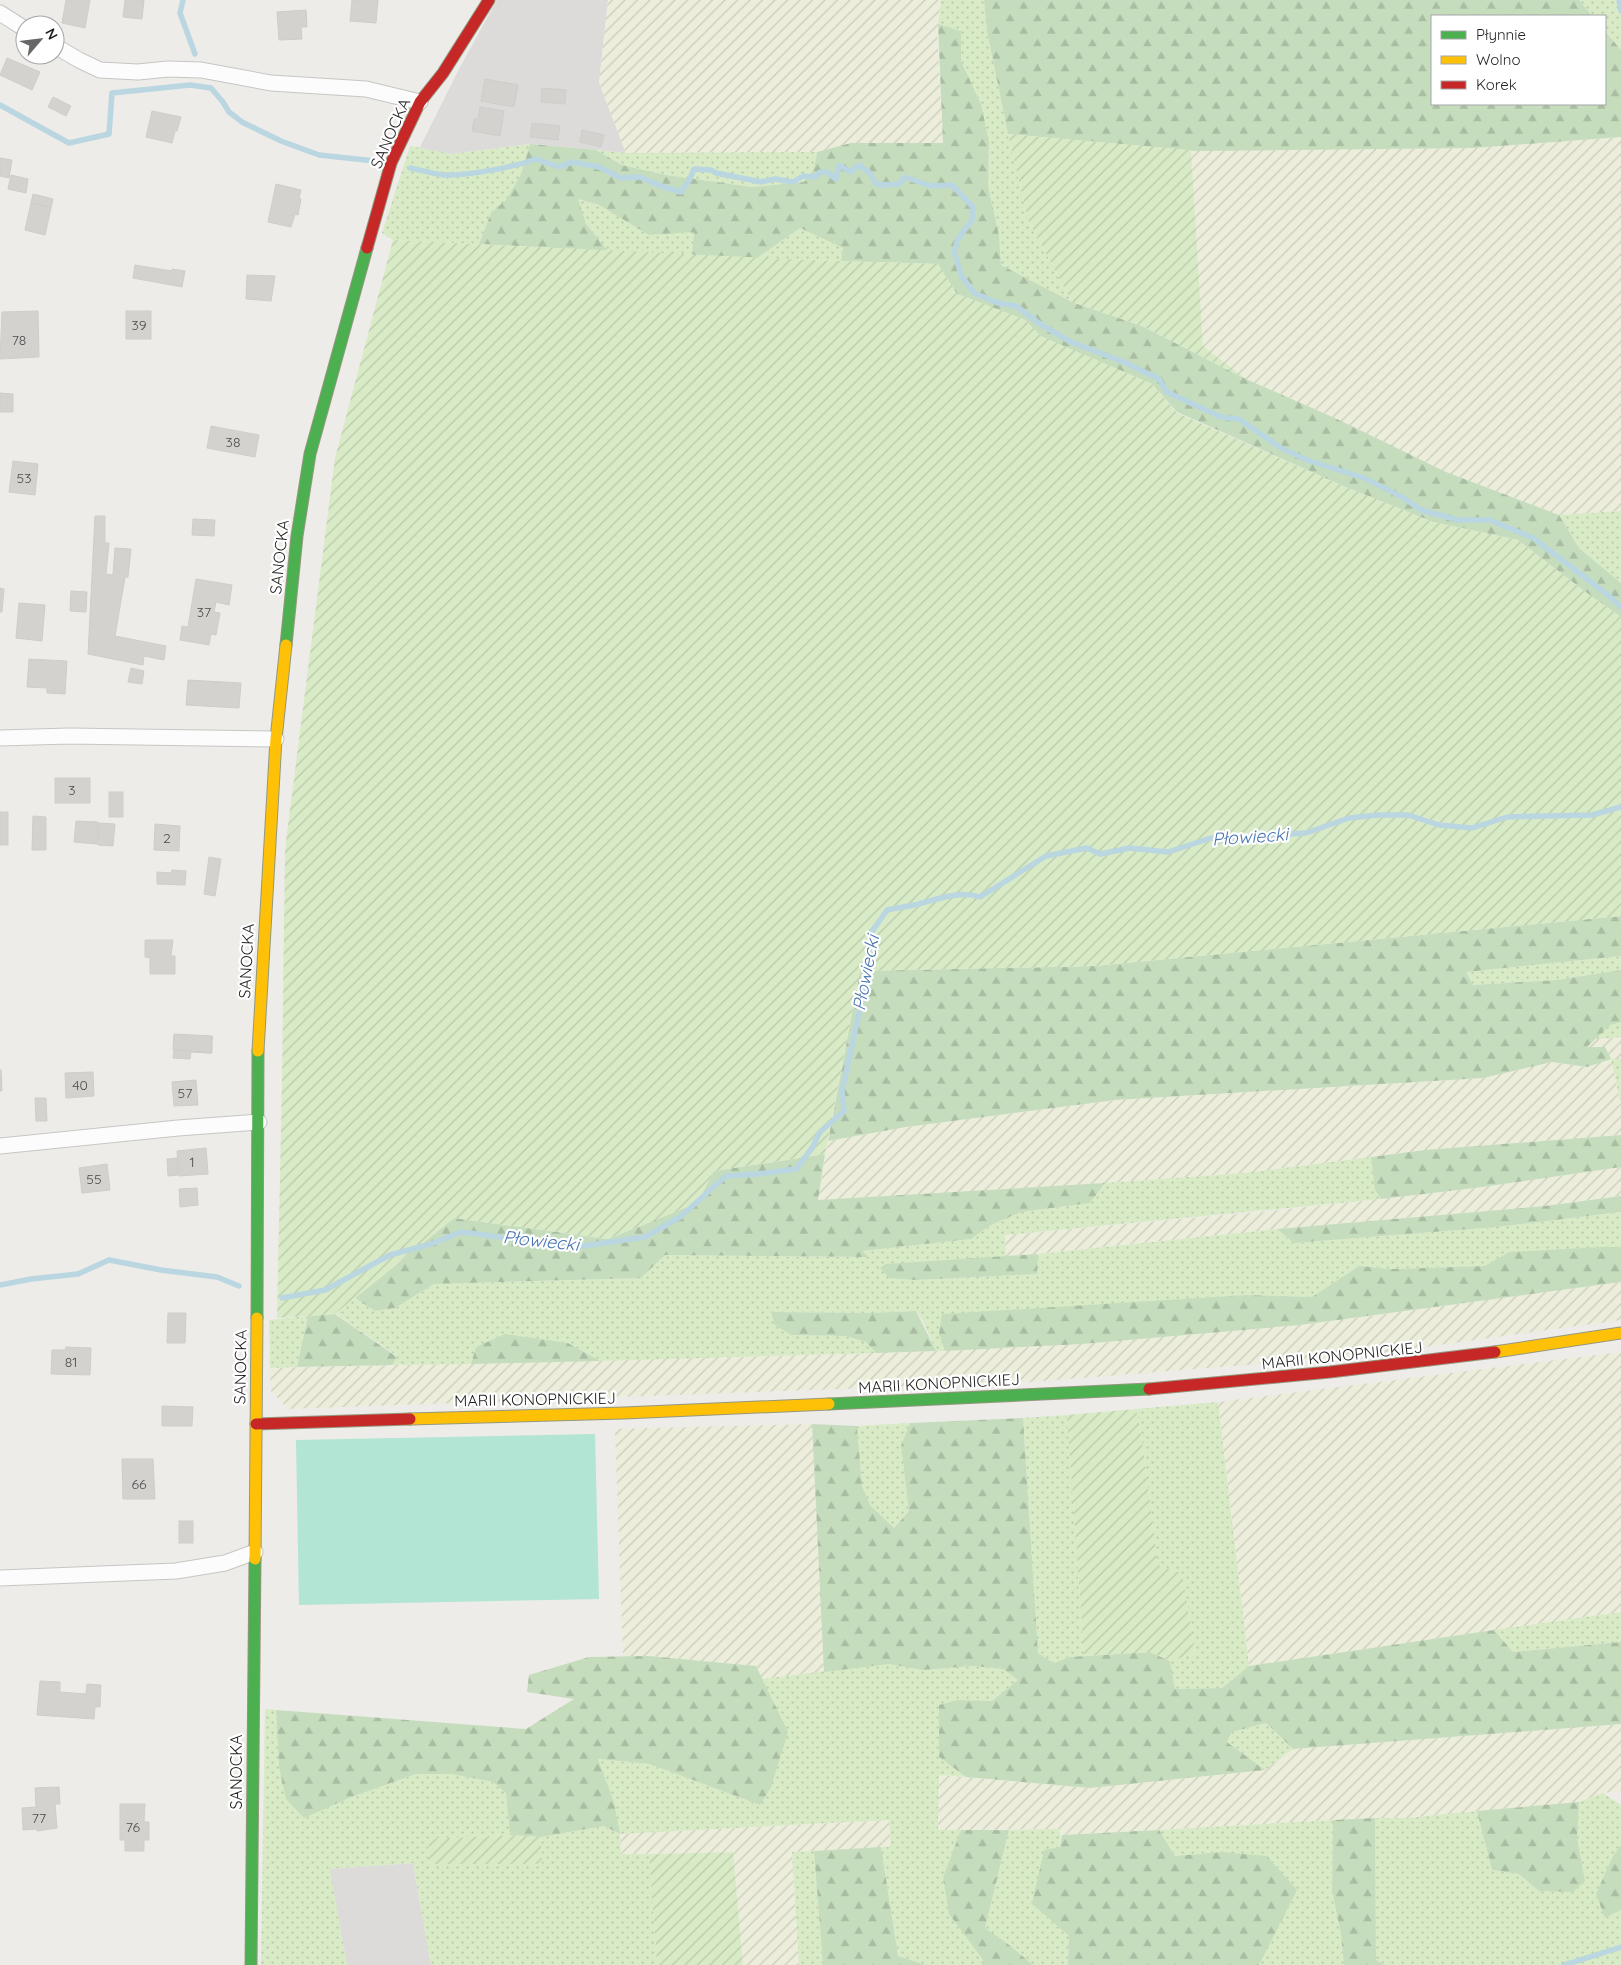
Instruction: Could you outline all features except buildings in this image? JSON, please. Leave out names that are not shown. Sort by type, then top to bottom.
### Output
[{"type":"street","name":"SANOCKA","points":[[251,1965],[259,1122],[258,1046],[276,739],[297,536],[310,454],[391,163],[420,102],[443,73],[489,0]]},
{"type":"street","points":[[0,13],[15,23]]},
{"type":"street","points":[[65,52],[100,70],[138,72],[168,69],[201,70],[271,83],[366,89],[420,102]]},
{"type":"street","points":[[0,738],[78,736],[276,739]]},
{"type":"street","points":[[0,1146],[259,1122]]},
{"type":"street","name":"MARII KONOPNICKIEJ","points":[[256,1424],[624,1413],[1164,1388],[1240,1382],[1447,1359],[1621,1333]]},
{"type":"street","points":[[0,1578],[176,1571],[226,1563],[255,1552]]},
{"type":"shaded area","points":[[497,0],[608,0],[599,83],[626,153],[530,144],[451,154],[419,149],[459,69]]},
{"type":"shaded area","points":[[413,1863],[431,1965],[347,1965],[329,1869]]},
{"type":"green space","points":[[608,0],[941,0],[937,31],[943,143],[851,143],[817,152],[626,153],[599,83]]},
{"type":"green space","points":[[941,0],[984,0],[987,31],[1028,220],[1072,302],[1001,265],[999,235],[988,186],[989,142],[981,104],[961,61],[961,31],[938,24]]},
{"type":"green space","points":[[984,0],[1579,0],[1591,15],[1431,15],[1431,105],[1606,105],[1606,32],[1621,50],[1621,137],[1474,148],[1196,151],[1008,134],[987,31]]},
{"type":"green space","points":[[1579,0],[1621,0],[1621,50],[1606,32],[1606,15],[1591,15]]},
{"type":"green space","points":[[938,24],[961,31],[961,61],[981,104],[989,142],[988,186],[999,235],[1001,265],[1072,302],[1142,326],[1246,379],[1337,419],[1446,472],[1559,515],[1579,548],[1621,583],[1621,617],[1518,540],[1433,522],[1343,486],[1177,412],[1152,384],[1040,336],[1025,320],[957,294],[937,264],[841,261],[843,248],[800,228],[757,258],[692,255],[694,232],[649,235],[599,205],[578,199],[586,224],[608,251],[479,244],[491,213],[507,199],[521,174],[530,144],[596,150],[622,165],[666,175],[752,187],[804,182],[814,169],[817,152],[851,143],[943,143]]},
{"type":"green space","points":[[1008,134],[1191,150],[1203,346],[1246,379],[1142,326],[1072,302],[1028,220]]},
{"type":"green space","points":[[1621,137],[1621,511],[1559,515],[1446,472],[1337,419],[1246,379],[1203,346],[1191,150],[1474,148]]},
{"type":"green space","points":[[530,144],[521,174],[507,200],[491,213],[479,244],[393,240],[382,233],[410,146],[451,154]]},
{"type":"green space","points":[[596,150],[626,153],[817,152],[814,169],[804,182],[752,187],[666,175],[622,165]]},
{"type":"green space","points":[[577,199],[599,205],[649,235],[694,231],[692,255],[608,251],[586,224]]},
{"type":"green space","points":[[800,228],[843,248],[841,261],[757,258]]},
{"type":"green space","points":[[393,240],[809,260],[938,264],[957,294],[1025,320],[1041,336],[1152,384],[1177,413],[1343,486],[1433,522],[1518,540],[1621,617],[1621,916],[1094,966],[860,971],[825,1154],[714,1171],[697,1203],[608,1239],[454,1218],[335,1314],[277,1318],[285,849],[335,458]]},
{"type":"green space","points":[[1621,511],[1621,583],[1579,548],[1559,515]]},
{"type":"green space","points":[[1621,916],[1621,956],[1466,972],[1473,985],[1557,980],[1621,970],[1621,1022],[1610,1025],[1587,1047],[1605,1047],[1611,1059],[1587,1067],[1552,1062],[1483,1078],[1115,1100],[906,1127],[828,1141],[860,971],[1094,966]]},
{"type":"green space","points":[[1621,956],[1621,970],[1557,980],[1473,985],[1466,972]]},
{"type":"green space","points":[[1621,1022],[1621,1037],[1595,1039],[1610,1024]]},
{"type":"green space","points":[[1621,1037],[1621,1058],[1611,1060],[1621,1105],[1621,1135],[1425,1150],[1244,1173],[1065,1186],[818,1200],[828,1141],[906,1127],[1115,1100],[1483,1078],[1552,1062],[1587,1067],[1587,1047],[1595,1039]]},
{"type":"green space","points":[[1621,1058],[1621,1105],[1611,1059]]},
{"type":"green space","points":[[1621,1135],[1621,1167],[1475,1188],[1381,1199],[1375,1190],[1371,1157],[1425,1150]]},
{"type":"green space","points":[[825,1154],[818,1200],[1105,1183],[1090,1203],[1021,1212],[991,1225],[971,1239],[862,1251],[869,1257],[665,1255],[641,1278],[434,1284],[395,1308],[375,1311],[355,1298],[454,1218],[608,1239],[697,1203],[714,1171]]},
{"type":"green space","points":[[1371,1157],[1375,1190],[1381,1199],[1005,1235],[1006,1257],[886,1264],[916,1280],[1037,1274],[1038,1254],[1277,1229],[1294,1243],[1497,1227],[1621,1212],[1621,1247],[1509,1252],[1486,1266],[1391,1269],[1359,1266],[1312,1297],[1246,1295],[1117,1304],[939,1334],[945,1351],[936,1351],[923,1321],[916,1311],[872,1313],[771,1312],[791,1335],[846,1336],[866,1342],[876,1353],[600,1361],[568,1343],[476,1347],[471,1364],[392,1365],[397,1356],[336,1314],[355,1298],[375,1311],[395,1308],[434,1284],[641,1278],[665,1255],[868,1257],[861,1251],[971,1239],[991,1225],[1021,1212],[1090,1203],[1105,1183],[1244,1173]]},
{"type":"green space","points":[[1621,1167],[1621,1196],[1545,1206],[1277,1229],[1006,1257],[1004,1235],[1280,1210],[1475,1188]]},
{"type":"green space","points":[[1621,1196],[1621,1212],[1497,1227],[1294,1243],[1277,1229],[1545,1206]]},
{"type":"green space","points":[[1621,1247],[1621,1282],[1300,1325],[1082,1344],[945,1351],[939,1334],[942,1314],[1246,1295],[1312,1297],[1359,1266],[1391,1269],[1485,1266],[1509,1252]]},
{"type":"green space","points":[[1038,1254],[1037,1274],[916,1280],[889,1278],[880,1268],[886,1264]]},
{"type":"green space","points":[[1621,1282],[1621,1320],[1359,1356],[1030,1382],[288,1409],[271,1391],[270,1368],[889,1353],[1082,1344],[1300,1325]]},
{"type":"green space","points":[[916,1311],[936,1351],[876,1353],[866,1342],[846,1336],[791,1335],[775,1325],[771,1312],[872,1313]]},
{"type":"green space","points":[[335,1314],[397,1357],[392,1365],[297,1367],[308,1316]]},
{"type":"green space","points":[[308,1316],[297,1367],[270,1368],[269,1320]]},
{"type":"green space","points":[[505,1334],[568,1343],[600,1361],[471,1364],[476,1347]]},
{"type":"green space","points":[[1621,1352],[1621,1612],[1249,1666],[1218,1402]]},
{"type":"green space","points":[[1218,1402],[1249,1666],[1222,1688],[1175,1689],[1170,1661],[1195,1653],[1182,1573],[1158,1565],[1141,1433],[1136,1409]]},
{"type":"green space","points":[[1136,1409],[1141,1433],[1158,1565],[1182,1573],[1195,1653],[1170,1661],[1150,1652],[1084,1656],[1067,1415]]},
{"type":"green space","points":[[1067,1415],[1084,1656],[1069,1657],[1054,1663],[1038,1653],[1023,1418]]},
{"type":"green space","points":[[1023,1418],[1038,1653],[1054,1663],[1069,1657],[1150,1652],[1170,1661],[1175,1689],[1222,1688],[1249,1666],[1494,1630],[1513,1652],[1621,1642],[1621,1724],[1293,1749],[1266,1723],[1232,1732],[1227,1742],[1265,1770],[1090,1788],[966,1777],[939,1757],[939,1705],[958,1700],[992,1701],[1018,1680],[1003,1669],[973,1666],[922,1670],[889,1664],[824,1672],[812,1424],[857,1426],[862,1486],[870,1505],[894,1528],[909,1511],[901,1446],[910,1423]]},
{"type":"green space","points":[[910,1423],[901,1446],[909,1511],[894,1528],[870,1505],[862,1486],[857,1426]]},
{"type":"green space","points":[[812,1424],[824,1672],[762,1679],[756,1666],[648,1656],[623,1657],[615,1429]]},
{"type":"green space","points":[[595,1434],[599,1599],[299,1605],[296,1440]]},
{"type":"green space","points":[[1621,1612],[1621,1642],[1513,1652],[1494,1630]]},
{"type":"green space","points":[[648,1656],[756,1666],[788,1732],[771,1787],[760,1805],[650,1764],[598,1759],[614,1802],[620,1834],[604,1826],[541,1837],[510,1835],[506,1793],[493,1782],[451,1774],[416,1774],[349,1798],[304,1818],[286,1799],[279,1767],[276,1710],[526,1729],[574,1699],[527,1692],[529,1675],[589,1657]]},
{"type":"green space","points":[[889,1663],[922,1670],[973,1666],[1003,1669],[1018,1680],[992,1701],[958,1700],[939,1757],[966,1777],[939,1775],[938,1830],[961,1830],[943,1877],[949,1914],[983,1960],[983,1965],[926,1965],[898,1956],[881,1847],[891,1847],[889,1820],[620,1834],[621,1854],[649,1854],[657,1965],[431,1965],[413,1863],[330,1869],[347,1965],[261,1965],[265,1709],[276,1710],[279,1767],[304,1817],[349,1798],[416,1774],[451,1774],[493,1782],[506,1793],[510,1835],[429,1839],[428,1864],[542,1864],[541,1837],[604,1826],[619,1834],[614,1802],[598,1759],[650,1764],[760,1805],[787,1732],[762,1679]]},
{"type":"green space","points":[[1266,1723],[1293,1749],[1265,1770],[1227,1742],[1232,1732]]},
{"type":"green space","points":[[1621,1724],[1621,1791],[1603,1793],[1579,1802],[1407,1818],[1375,1818],[1062,1835],[1059,1829],[938,1830],[939,1775],[1090,1788],[1265,1770],[1293,1749]]},
{"type":"green space","points":[[1603,1793],[1621,1805],[1621,1845],[1613,1856],[1605,1918],[1621,1910],[1621,1965],[1385,1965],[1376,1960],[1375,1818],[1407,1818],[1477,1811],[1492,1870],[1519,1874],[1539,1891],[1585,1881],[1577,1837],[1579,1802]]},
{"type":"green space","points":[[1579,1802],[1577,1838],[1585,1881],[1573,1892],[1539,1891],[1519,1874],[1492,1870],[1477,1811]]},
{"type":"green space","points":[[1375,1818],[1376,1960],[1385,1965],[1344,1965],[1341,1935],[1332,1890],[1333,1820]]},
{"type":"green space","points":[[890,1820],[891,1847],[792,1852],[799,1965],[743,1965],[733,1852],[621,1854],[620,1834]]},
{"type":"green space","points":[[1333,1820],[1332,1890],[1341,1935],[1344,1965],[1259,1965],[1264,1954],[1221,1852],[1175,1856],[1159,1830]]},
{"type":"green space","points":[[1059,1829],[1059,1845],[1056,1856],[1032,1904],[1069,1936],[1068,1965],[1033,1965],[1008,1944],[985,1929],[1009,1830]]},
{"type":"green space","points":[[961,1830],[1009,1830],[985,1928],[1033,1965],[983,1965],[983,1960],[949,1914],[943,1877]]},
{"type":"green space","points":[[1159,1830],[1175,1856],[1221,1852],[1267,1856],[1297,1890],[1259,1965],[1068,1965],[1069,1936],[1032,1904],[1044,1850],[1060,1847],[1062,1835]]},
{"type":"green space","points":[[510,1835],[541,1837],[542,1864],[428,1864],[429,1839]]},
{"type":"green space","points":[[1621,1845],[1621,1910],[1605,1918],[1596,1894],[1613,1856]]},
{"type":"green space","points":[[881,1847],[898,1956],[926,1965],[823,1965],[814,1851]]},
{"type":"green space","points":[[814,1851],[823,1965],[799,1965],[792,1852]]},
{"type":"green space","points":[[733,1852],[743,1965],[657,1965],[649,1854]]},
{"type":"waterway","points":[[183,0],[180,13],[195,54]]},
{"type":"waterway","points":[[1619,0],[1621,11]]},
{"type":"waterway","points":[[0,105],[69,143],[109,134],[112,93],[190,85],[211,88],[229,112],[242,122],[281,141],[319,155],[375,161]]},
{"type":"waterway","points":[[410,168],[453,175],[516,165],[536,159],[559,167],[572,162],[599,167],[621,178],[640,177],[681,192],[694,169],[711,170],[716,173],[761,182],[775,179],[793,182],[803,176],[815,177],[820,172],[827,172],[836,179],[839,165],[850,172],[859,165],[871,174],[875,183],[882,185],[899,184],[905,177],[931,186],[952,185],[973,207],[972,220],[958,239],[954,252],[962,277],[974,293],[998,303],[1016,306],[1040,324],[1071,342],[1124,362],[1159,379],[1167,392],[1221,417],[1239,419],[1281,448],[1307,460],[1364,478],[1404,498],[1421,510],[1458,520],[1490,520],[1533,538],[1621,607]]},
{"type":"waterway","name":"Płowiecki","points":[[282,1298],[325,1290],[390,1255],[431,1244],[461,1232],[577,1247],[645,1237],[680,1217],[726,1176],[796,1169],[812,1148],[820,1132],[844,1111],[842,1091],[864,990],[871,933],[887,910],[955,895],[980,897],[1046,856],[1087,848],[1100,854],[1130,848],[1168,852],[1211,838],[1229,842],[1248,837],[1306,833],[1349,818],[1379,815],[1408,815],[1439,825],[1472,828],[1507,817],[1592,815],[1621,807]]},
{"type":"waterway","name":"Płowiecki","points":[[0,1285],[31,1279],[78,1274],[109,1260],[161,1270],[217,1277],[239,1286]]},
{"type":"waterway","points":[[1564,1965],[1621,1947]]},
{"type":"traffic: fast","points":[[286,645],[297,536],[310,454],[367,248]]},
{"type":"traffic: fast","points":[[257,1318],[258,1051]]},
{"type":"traffic: fast","points":[[829,1404],[1149,1389]]},
{"type":"traffic: fast","points":[[251,1965],[255,1559]]},
{"type":"traffic: slow","points":[[258,1051],[276,739],[286,645]]},
{"type":"traffic: slow","points":[[255,1559],[257,1318]]},
{"type":"traffic: slow","points":[[1495,1352],[1621,1333]]},
{"type":"traffic: slow","points":[[410,1419],[624,1413],[829,1404]]},
{"type":"traffic: jam","points":[[367,248],[391,163],[420,102],[443,73],[489,0]]},
{"type":"traffic: jam","points":[[1149,1389],[1330,1372],[1495,1352]]},
{"type":"traffic: jam","points":[[256,1424],[410,1419]]}]
